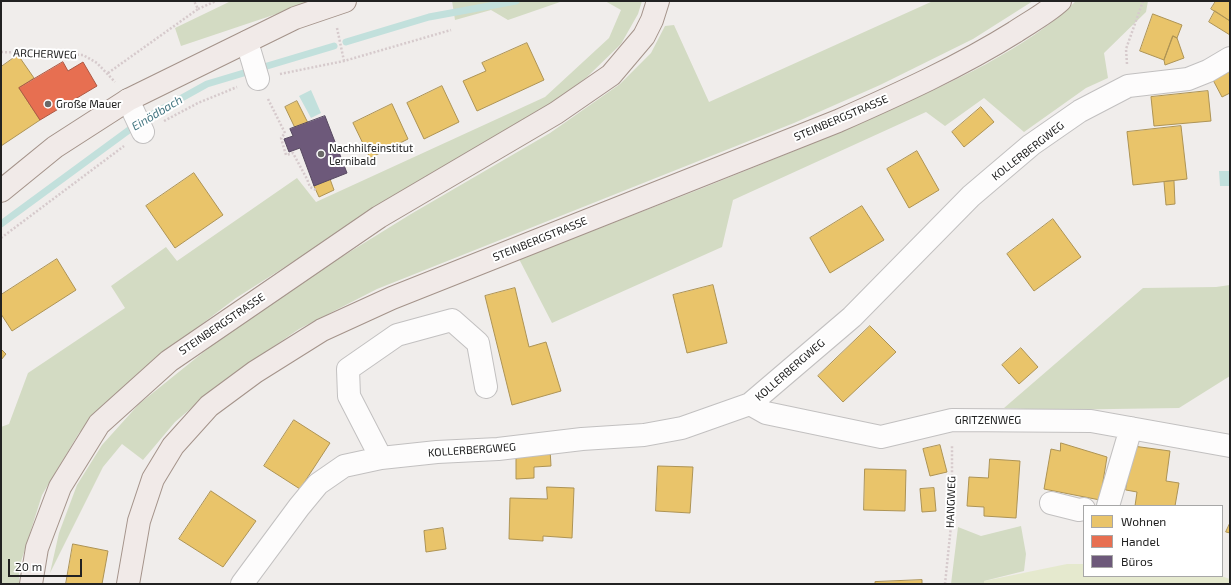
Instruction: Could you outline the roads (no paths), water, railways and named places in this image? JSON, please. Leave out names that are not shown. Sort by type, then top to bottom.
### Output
[{"type":"main road","points":[[1,191],[55,147],[137,119],[247,42],[295,18],[345,1]]},
{"type":"main road","name":"STEINBERGSTRASSE","points":[[31,584],[37,548],[60,487],[99,424],[169,361],[366,226],[556,113],[611,75],[644,36],[652,20],[658,1]]},
{"type":"main road","name":"STEINBERGSTRASSE","points":[[128,584],[139,521],[153,479],[173,446],[209,406],[255,372],[322,330],[392,298],[838,120],[910,89],[987,50],[1040,16],[1060,1]]},
{"type":"street","points":[[247,42],[256,73]]},
{"type":"street","name":"KOLLERBERGWEG","points":[[242,584],[298,507],[318,484],[344,466],[382,458],[644,435],[682,428],[750,404],[852,318],[971,196],[1031,145],[1080,111],[1128,86],[1157,84],[1188,78],[1208,71],[1230,58]]},
{"type":"street","points":[[382,458],[349,396],[348,369],[397,335],[452,320],[478,343],[486,387]]},
{"type":"street","name":"GRITZENWEG","points":[[750,404],[766,413],[881,437],[952,420],[1091,421],[1230,446]]},
{"type":"street","points":[[1108,505],[1131,428]]},
{"type":"street","points":[[1051,503],[1079,510],[1083,509]]},
{"type":"water","points":[[311,90],[321,113],[311,118],[299,96]]},
{"type":"water","points":[[1219,171],[1230,171],[1230,186],[1220,186]]},
{"type":"waterway","name":"Einödbach","points":[[346,42],[429,17],[516,1]]},
{"type":"waterway","name":"Einödbach","points":[[1,224],[144,119],[207,84],[334,46]]},
{"type":"place","name":"Große Mauer","points":[[48,104]]},
{"type":"place","name":"Nachhilfeinstitut Lernibald","points":[[321,154]]}]
